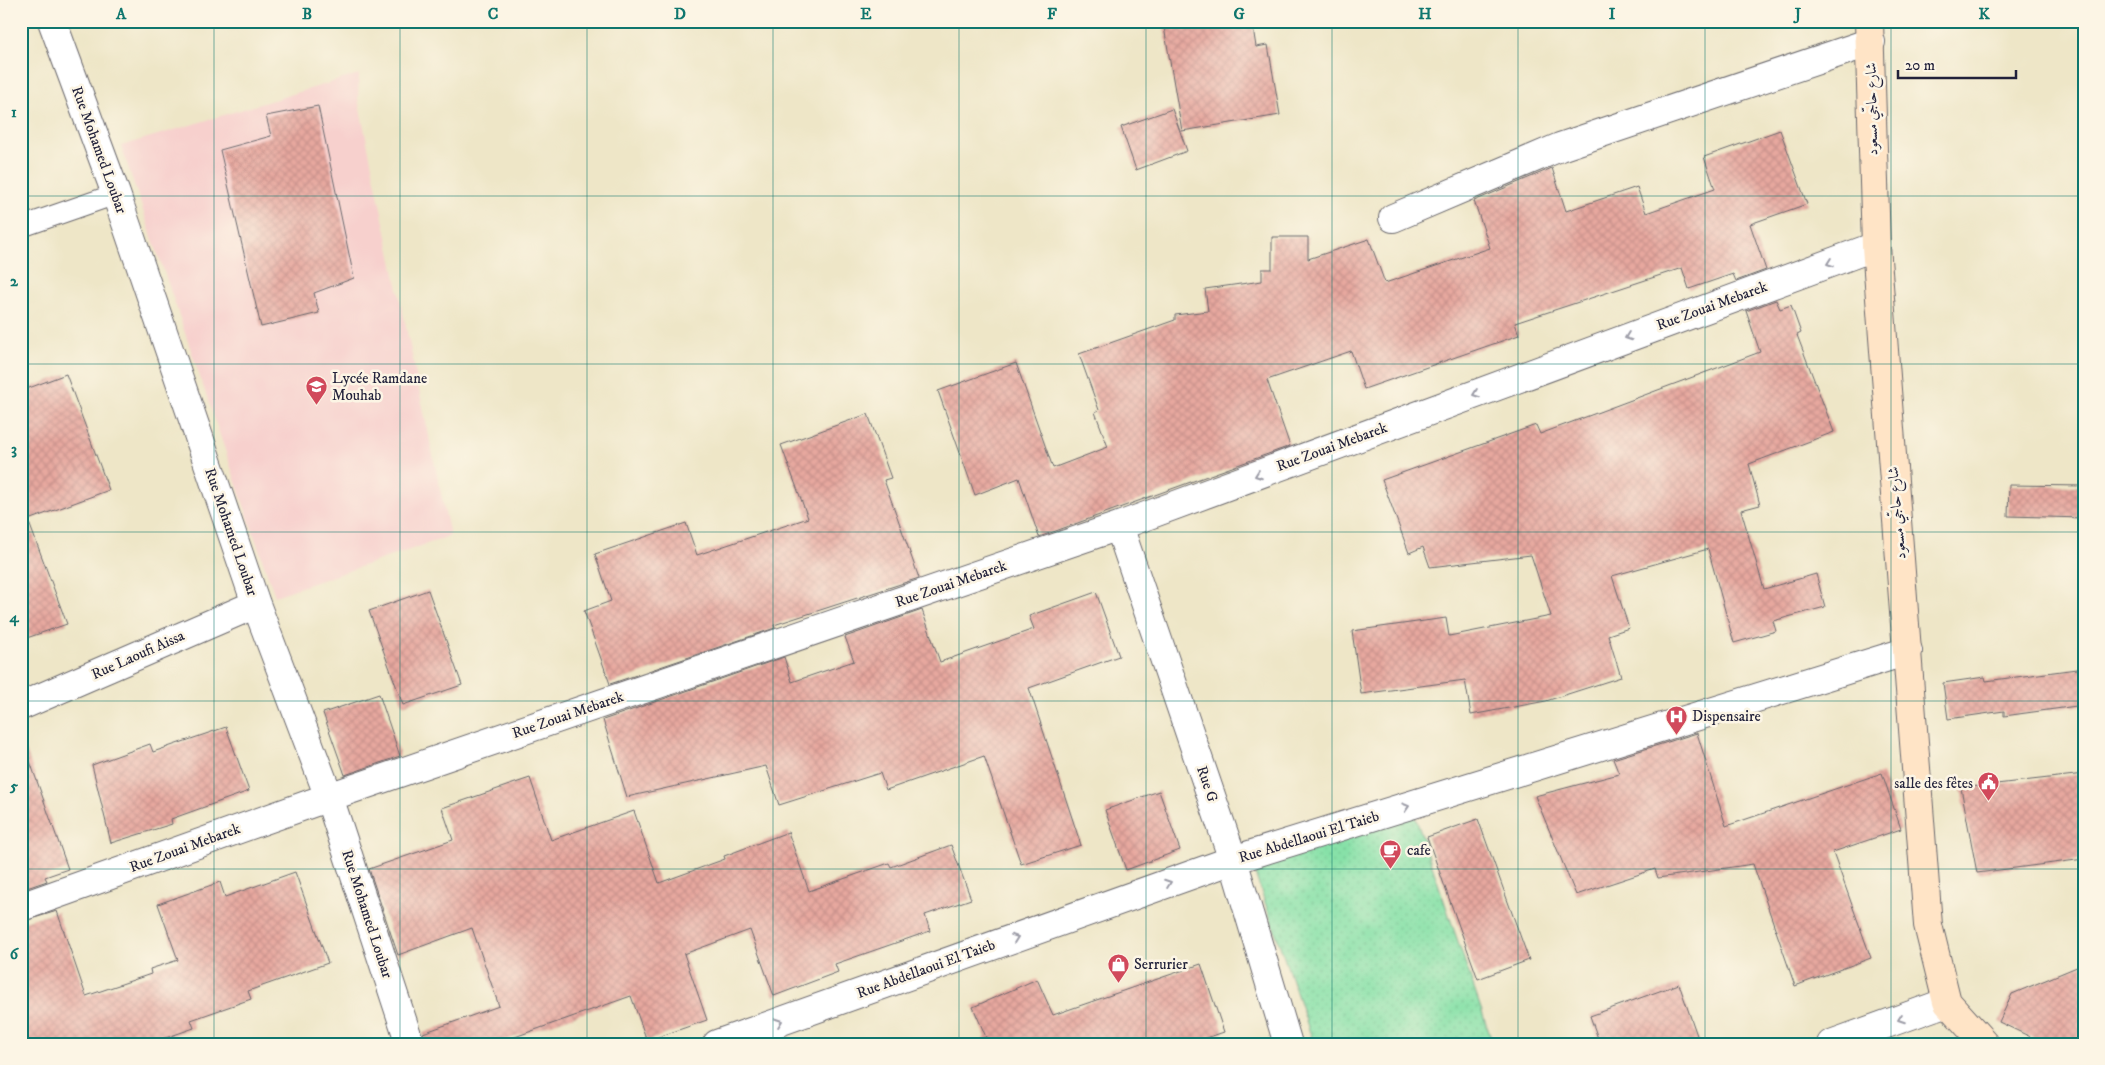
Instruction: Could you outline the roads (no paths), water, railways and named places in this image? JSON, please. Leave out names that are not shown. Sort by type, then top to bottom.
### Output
[{"type":"main road","name":"شارع حاجّي مسعود","points":[[1870,32],[1876,246],[1928,925],[1947,1002]]},
{"type":"main road","points":[[1947,1002],[1985,1044]]},
{"type":"street","name":"Rue Mohamed Loubar","points":[[52,21],[116,194],[256,604],[329,796],[410,1044]]},
{"type":"street","points":[[1393,218],[1560,148],[1870,32]]},
{"type":"street","name":"Rue Zouai Mebarek","points":[[21,907],[329,796],[1119,526],[1876,246]]},
{"type":"street","name":"Rue G","points":[[1119,526],[1233,860],[1288,1044]]},
{"type":"street","name":"Rue Laoufi Aissa","points":[[21,706],[256,604]]},
{"type":"street","name":"Rue Abdellaoui El Taieb","points":[[717,1044],[1233,860],[1908,652]]},
{"type":"street","points":[[1831,1044],[1947,1002]]},
{"type":"lane","points":[[21,227],[116,194]]},
{"type":"place","name":"Lycée Ramdane Mouhab","points":[[316,406]]},
{"type":"place","name":"Dispensaire","points":[[1676,735]]},
{"type":"place","name":"salle des fêtes","points":[[1989,802]]},
{"type":"place","name":"cafe","points":[[1391,869]]},
{"type":"place","name":"Serrurier","points":[[1118,983]]}]
